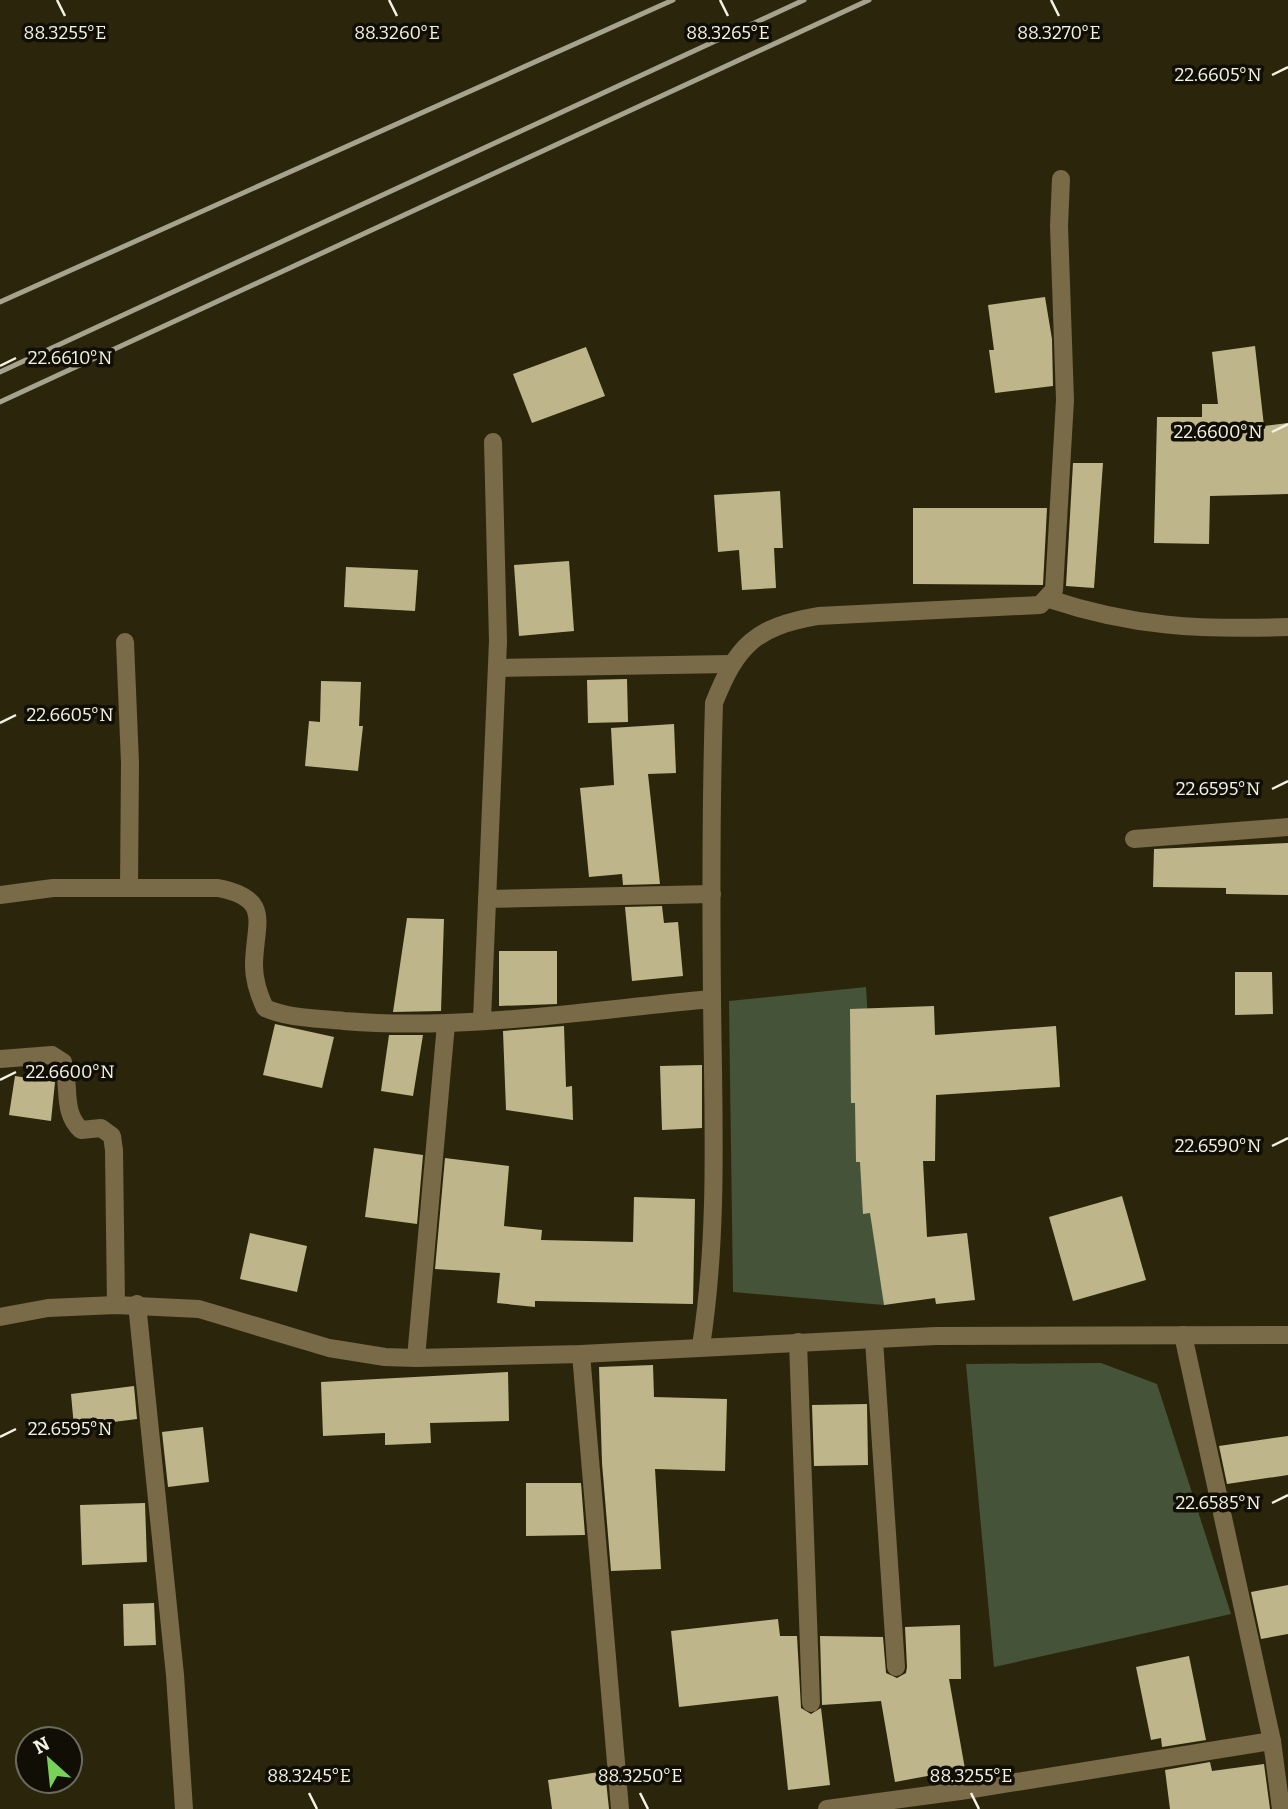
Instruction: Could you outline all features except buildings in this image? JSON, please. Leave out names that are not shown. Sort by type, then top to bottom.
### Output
[{"type":"street","points":[[701,1346],[708,1298],[715,1057],[712,999],[714,704],[730,664],[755,638],[785,622],[818,616],[1040,605],[1049,598],[1054,590],[1065,400],[1059,226],[1061,179]]},
{"type":"street","points":[[482,1020],[497,668],[493,442]]},
{"type":"street","points":[[1049,598],[1110,618],[1146,625],[1207,628],[1288,627]]},
{"type":"street","points":[[125,642],[130,763],[129,888]]},
{"type":"street","points":[[497,668],[730,664]]},
{"type":"street","points":[[1134,839],[1288,827]]},
{"type":"street","points":[[0,895],[53,888],[218,888],[241,892],[254,905],[258,936],[254,966],[258,992],[265,1008],[284,1016],[391,1025],[446,1024],[712,999]]},
{"type":"street","points":[[487,898],[712,894]]},
{"type":"street","points":[[415,1358],[446,1024]]},
{"type":"street","points":[[0,1059],[52,1055],[63,1062],[68,1077],[67,1102],[71,1120],[81,1130],[101,1128],[111,1136],[114,1150],[116,1305]]},
{"type":"street","points":[[137,1304],[175,1675],[184,1809]]},
{"type":"street","points":[[0,1317],[48,1308],[137,1304],[199,1309],[329,1348],[385,1357],[415,1358],[581,1354],[936,1336],[1288,1335]]},
{"type":"street","points":[[1183,1335],[1272,1741],[1281,1809]]},
{"type":"street","points":[[874,1340],[896,1667]]},
{"type":"street","points":[[798,1342],[811,1703]]},
{"type":"street","points":[[581,1354],[620,1809]]},
{"type":"street","points":[[827,1809],[960,1791],[1272,1741]]},
{"type":"green space","points":[[866,987],[884,1305],[733,1292],[729,1001]]},
{"type":"green space","points":[[1101,1363],[1157,1384],[1231,1614],[994,1667],[966,1364]]},
{"type":"railway","points":[[0,302],[673,0]]},
{"type":"railway","points":[[0,372],[804,0]]},
{"type":"railway","points":[[0,402],[869,0]]}]
